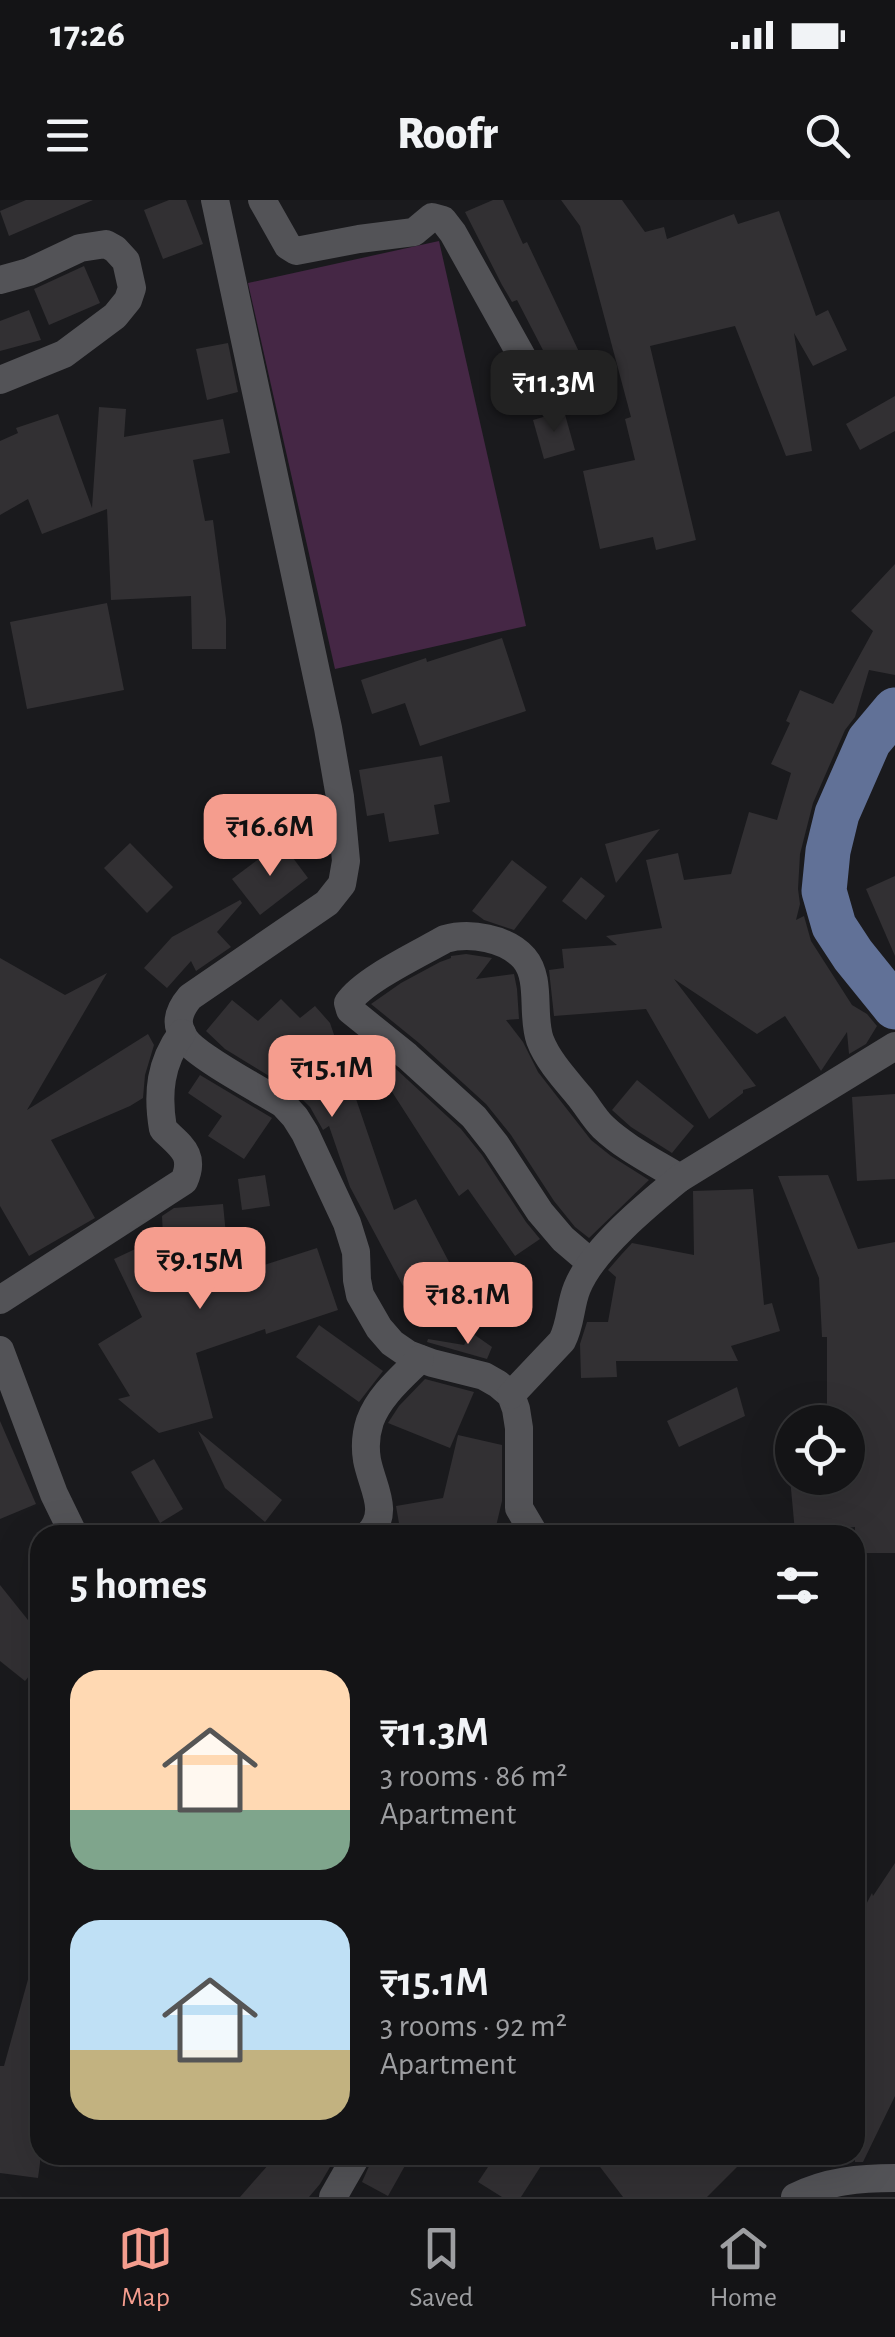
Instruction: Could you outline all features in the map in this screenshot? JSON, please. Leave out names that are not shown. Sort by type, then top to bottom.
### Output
[{"type":"main road","points":[[895,710],[869,741],[837,814],[824,891],[834,926],[895,1007]]},
{"type":"street","points":[[262,200],[288,246],[296,251],[414,232],[432,217],[443,220],[534,378]]},
{"type":"street","points":[[222,201],[328,728],[346,861],[342,884],[327,903],[190,997],[178,1016],[187,1043],[283,1104],[295,1117],[352,1237],[360,1295],[392,1343],[420,1359],[484,1376],[510,1395],[519,1428],[519,1508],[529,1525]]},
{"type":"street","points":[[0,280],[29,272],[80,248],[106,244],[116,248],[126,261],[132,288],[115,316],[64,354],[0,380]]},
{"type":"street","points":[[591,1264],[540,1212],[474,1117],[354,1014],[348,1003],[352,996],[445,938],[481,936],[516,951],[525,959],[532,978],[540,1041],[566,1081],[620,1141],[680,1178]]},
{"type":"street","points":[[0,1300],[184,1181],[189,1165],[186,1152],[162,1129],[161,1114],[163,1072],[168,1053],[182,1033]]},
{"type":"street","points":[[510,1395],[568,1332],[577,1288],[591,1264],[642,1212],[680,1178],[895,1046]]},
{"type":"street","points":[[0,1350],[69,1525]]},
{"type":"street","points":[[376,1525],[380,1507],[367,1462],[370,1420],[381,1401],[420,1359]]},
{"type":"street","points":[[333,2197],[351,2165]]},
{"type":"street","points":[[795,2197],[858,2178],[895,2178]]},
{"type":"shaded area","points":[[439,241],[526,626],[335,669],[248,283]]},
{"type":"building","points":[[26,200],[93,200],[9,236],[0,211]]},
{"type":"building","points":[[169,200],[186,200],[203,244],[163,259],[144,210]]},
{"type":"building","points":[[493,200],[503,200],[523,244],[527,242],[599,394],[573,408],[517,300],[512,302],[465,212]]},
{"type":"building","points":[[561,200],[622,200],[645,232],[664,227],[667,239],[734,214],[738,224],[779,211],[816,316],[828,310],[847,350],[813,366],[794,333],[812,451],[786,456],[735,326],[650,346],[696,540],[656,550],[653,537],[600,549],[583,471],[635,460],[625,419],[631,417],[580,226]]},
{"type":"building","points":[[84,266],[100,303],[49,325],[34,289]]},
{"type":"building","points":[[29,310],[41,340],[0,351],[0,321]]},
{"type":"building","points":[[228,343],[238,392],[207,400],[196,349]]},
{"type":"building","points":[[895,396],[895,431],[860,450],[846,424]]},
{"type":"building","points":[[99,407],[126,409],[124,437],[223,419],[230,453],[193,460],[205,521],[213,520],[226,619],[226,649],[192,649],[191,596],[111,600],[107,509],[42,534],[28,499],[0,515],[0,441],[18,433],[16,428],[58,414],[92,508]]},
{"type":"building","points":[[564,411],[575,450],[544,459],[533,420]]},
{"type":"building","points":[[895,564],[895,675],[869,670],[855,717],[845,730],[813,803],[800,854],[800,904],[796,920],[804,916],[811,941],[852,1005],[877,1026],[866,1044],[849,1054],[847,1032],[821,1071],[785,1016],[757,1034],[674,979],[756,1086],[743,1090],[709,1119],[646,1009],[554,1016],[549,970],[564,968],[562,949],[617,945],[606,936],[662,928],[646,860],[678,853],[684,880],[731,874],[749,812],[777,820],[791,773],[771,764],[800,690],[833,704],[873,631],[851,611]]},
{"type":"building","points":[[107,603],[124,690],[27,709],[10,622]]},
{"type":"building","points":[[502,638],[526,711],[420,746],[405,703],[372,714],[361,680]]},
{"type":"building","points":[[442,756],[450,802],[434,805],[439,834],[389,842],[384,813],[367,816],[359,770]]},
{"type":"building","points":[[660,829],[616,883],[605,844]]},
{"type":"building","points":[[281,842],[308,878],[260,915],[232,879]]},
{"type":"building","points":[[130,843],[173,887],[147,913],[104,868]]},
{"type":"building","points":[[512,860],[547,887],[514,930],[484,920],[472,911]]},
{"type":"building","points":[[895,876],[895,956],[866,889]]},
{"type":"building","points":[[581,877],[605,896],[586,920],[562,901]]},
{"type":"building","points":[[240,900],[242,903],[217,932],[231,947],[196,971],[191,961],[167,988],[144,968],[172,937]]},
{"type":"building","points":[[451,956],[492,958],[476,979],[514,974],[519,1019],[506,1020],[538,1072],[591,1140],[649,1180],[589,1238],[554,1201],[486,1104],[371,1004]]},
{"type":"building","points":[[0,958],[65,995],[107,973],[27,1110],[148,1034],[154,1045],[143,1098],[51,1140],[95,1218],[29,1256],[0,1206]]},
{"type":"building","points":[[281,999],[300,1018],[315,1006],[330,1023],[394,1210],[416,1199],[449,1262],[403,1286],[350,1187],[329,1126],[323,1130],[310,1107],[295,1092],[225,1049],[206,1031],[232,1000],[258,1021]]},
{"type":"building","points":[[358,1039],[461,1129],[540,1239],[515,1256],[468,1189],[459,1196]]},
{"type":"building","points":[[200,1075],[272,1118],[244,1159],[208,1136],[222,1116],[188,1093]]},
{"type":"building","points":[[637,1080],[694,1126],[672,1153],[612,1110]]},
{"type":"building","points":[[895,1094],[895,1179],[857,1181],[852,1097]]},
{"type":"building","points":[[265,1175],[270,1206],[242,1210],[238,1179]]},
{"type":"building","points":[[828,1175],[858,1249],[895,1242],[895,1553],[865,1553],[865,1525],[794,1525],[792,1495],[865,1495],[865,1405],[827,1405],[827,1337],[822,1337],[819,1278],[778,1176]]},
{"type":"building","points":[[753,1189],[764,1305],[772,1303],[780,1331],[731,1346],[738,1361],[616,1361],[617,1377],[581,1378],[580,1344],[587,1322],[608,1322],[616,1277],[608,1270],[621,1255],[632,1243],[694,1255],[693,1191]]},
{"type":"building","points":[[223,1204],[230,1276],[317,1248],[338,1310],[196,1353],[213,1418],[159,1433],[118,1399],[130,1396],[98,1344],[142,1317],[114,1259],[163,1236],[162,1216],[174,1208]]},
{"type":"building","points":[[319,1325],[383,1371],[359,1402],[296,1357]]},
{"type":"building","points":[[472,1333],[492,1347],[487,1359],[427,1342],[428,1339],[464,1345]]},
{"type":"building","points":[[425,1379],[474,1392],[450,1448],[388,1423]]},
{"type":"building","points":[[737,1387],[745,1416],[679,1447],[667,1421]]},
{"type":"building","points":[[0,1421],[36,1504],[0,1519]]},
{"type":"building","points":[[198,1431],[282,1500],[265,1522],[225,1488]]},
{"type":"building","points":[[458,1435],[502,1445],[502,1501],[496,1525],[399,1525],[396,1506],[443,1498]]},
{"type":"building","points":[[154,1459],[183,1509],[160,1523],[131,1472]]},
{"type":"building","points":[[0,1585],[30,1622],[30,1675],[25,1681],[0,1661]]},
{"type":"building","points":[[895,1863],[895,2096],[865,2158],[865,1907],[872,1893],[873,1896]]},
{"type":"building","points":[[30,1972],[30,2165],[40,2165],[38,2178],[0,2173],[0,2066],[4,2066]]},
{"type":"building","points":[[268,2165],[331,2165],[309,2197],[240,2197]]},
{"type":"building","points":[[370,2165],[405,2165],[388,2196],[362,2182]]},
{"type":"building","points":[[489,2165],[542,2165],[521,2197],[502,2197],[478,2182]]},
{"type":"building","points":[[599,2165],[739,2165],[707,2197],[623,2197]]}]
